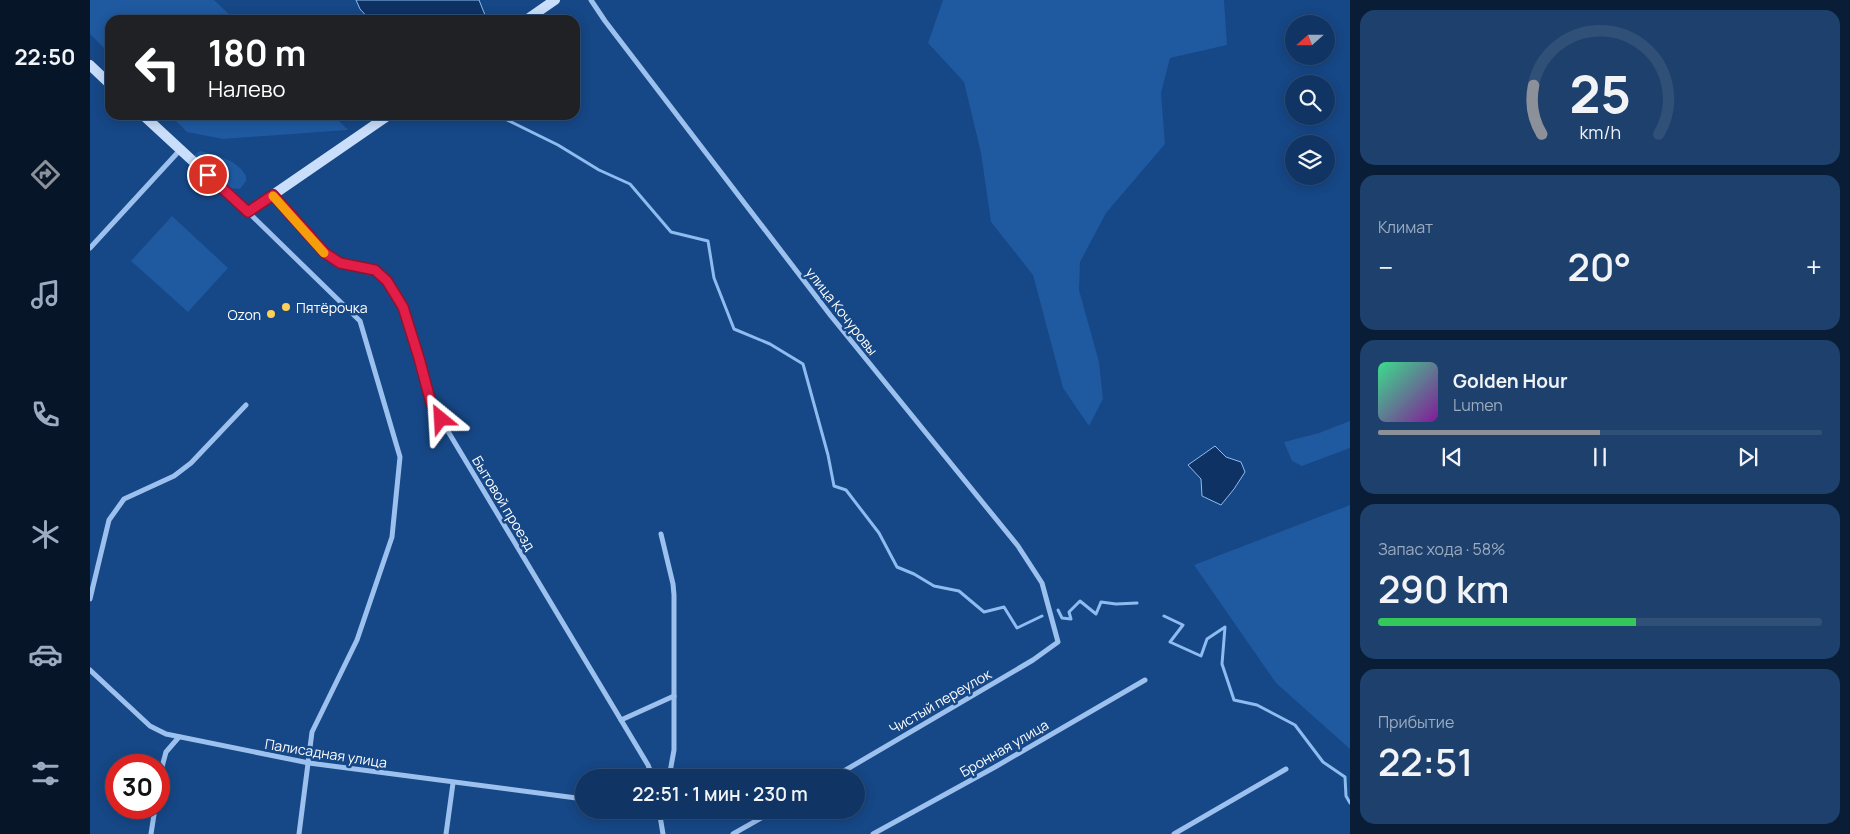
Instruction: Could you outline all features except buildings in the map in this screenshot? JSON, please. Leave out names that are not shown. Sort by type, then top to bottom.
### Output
[{"type":"street","points":[[533,15],[555,0]]},
{"type":"street","name":"улица Кочуровы","points":[[591,0],[831,316],[1018,546],[1042,583],[1058,642]]},
{"type":"street","points":[[90,65],[105,79]]},
{"type":"street","points":[[148,120],[248,212],[360,321],[400,457],[392,537],[357,640],[312,732],[299,834]]},
{"type":"street","points":[[248,212],[382,120]]},
{"type":"street","points":[[90,248],[180,150]]},
{"type":"street","name":"Бытовой проезд","points":[[273,195],[325,253],[340,263],[375,270],[387,281],[403,307],[431,403],[650,769]]},
{"type":"street","points":[[90,599],[93,593],[109,520],[124,499],[174,476],[191,462],[246,405]]},
{"type":"street","points":[[661,534],[673,584],[674,750],[671,769]]},
{"type":"street","name":"Чистый переулок","points":[[847,769],[1033,660],[1058,642]]},
{"type":"street","name":"Палисадная улица","points":[[90,670],[150,726],[166,734],[309,763],[575,798]]},
{"type":"street","name":"Бронная улица","points":[[873,834],[995,767],[1145,680]]},
{"type":"street","points":[[621,720],[674,696]]},
{"type":"street","points":[[165,754],[179,737]]},
{"type":"street","points":[[1174,834],[1286,769]]},
{"type":"street","points":[[446,834],[453,783]]},
{"type":"street","points":[[151,834],[153,819]]},
{"type":"street","points":[[660,819],[663,834]]},
{"type":"street","points":[[733,834],[759,819]]},
{"type":"shaded area","points":[[90,0],[214,0],[230,15],[105,15],[105,49],[90,34]]},
{"type":"shaded area","points":[[356,0],[479,0],[485,15],[365,15]]},
{"type":"shaded area","points":[[943,0],[1224,0],[1227,45],[1170,58],[1161,93],[1165,144],[1106,213],[1080,262],[1079,290],[1099,362],[1103,399],[1089,426],[1063,388],[1033,275],[991,222],[981,153],[964,82],[928,43]]},
{"type":"shaded area","points":[[175,120],[338,120],[348,130],[223,139],[187,132]]},
{"type":"shaded area","points":[[200,151],[226,159],[238,166],[246,176],[246,181],[240,189],[230,188],[194,155]]},
{"type":"shaded area","points":[[172,216],[228,268],[188,312],[131,261]]},
{"type":"shaded area","points":[[1350,421],[1350,448],[1302,466],[1292,461],[1284,442],[1319,433]]},
{"type":"shaded area","points":[[1215,446],[1226,457],[1241,462],[1245,472],[1221,505],[1202,496],[1201,479],[1188,465]]},
{"type":"shaded area","points":[[1350,505],[1350,749],[1276,683],[1194,565]]},
{"type":"waterway","points":[[507,120],[558,145],[599,170],[630,184],[671,232],[708,241],[714,278],[734,329],[770,344],[803,364],[828,455],[834,486],[846,490],[879,533],[897,567],[914,574],[934,586],[959,591],[984,612],[1004,607],[1017,628],[1042,616]]},
{"type":"waterway","points":[[1058,610],[1062,618],[1071,619],[1069,612],[1080,601],[1096,614],[1101,602],[1116,604],[1137,603]]},
{"type":"waterway","points":[[1164,616],[1183,625],[1170,642],[1201,656],[1207,639],[1225,627],[1222,664],[1234,700],[1257,705],[1295,725],[1323,762],[1345,777],[1346,796],[1350,803]]},
{"type":"slow traffic","points":[[273,196],[324,253]]},
{"type":"place","name":"Пятёрочка","points":[[286,307]]},
{"type":"place","name":"Ozon","points":[[271,314]]},
{"type":"route","points":[[208,175],[248,212],[273,195],[325,253],[340,263],[375,270],[387,281],[403,307],[431,403],[441,419]]}]
